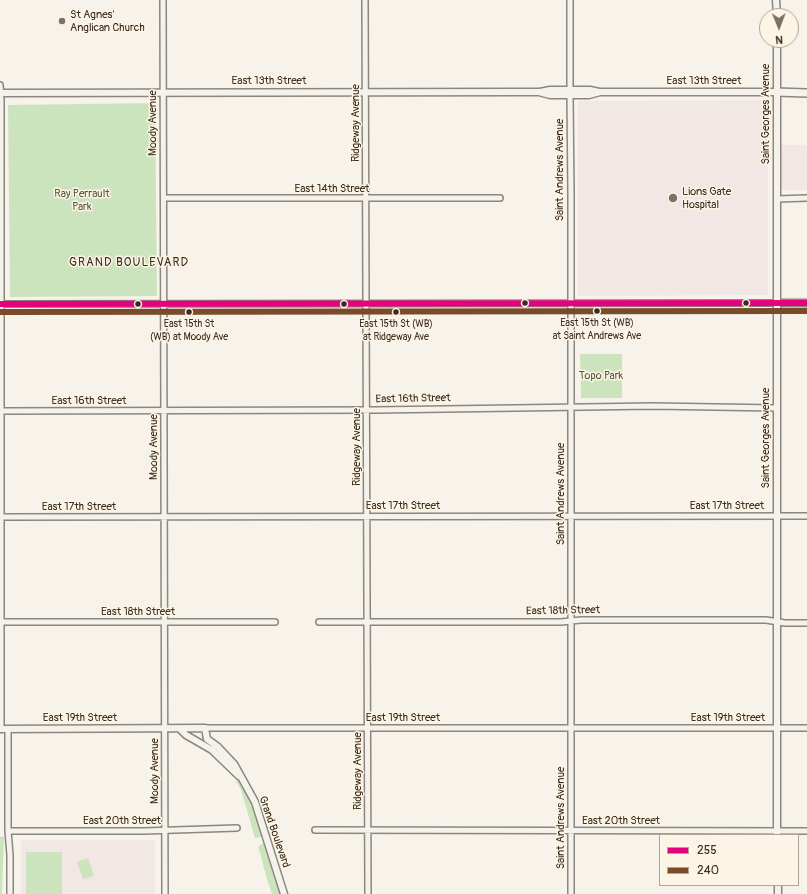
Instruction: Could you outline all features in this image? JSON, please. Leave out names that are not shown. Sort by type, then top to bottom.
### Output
[{"type":"main road","name":"East 13th Street","points":[[776,92],[807,92]]},
{"type":"street","name":"Moody Avenue","points":[[163,0],[165,894]]},
{"type":"street","name":"Ridgeway Avenue","points":[[365,0],[368,894]]},
{"type":"street","name":"Saint Andrews Avenue","points":[[570,0],[571,894]]},
{"type":"street","name":"Saint Georges Avenue","points":[[777,48],[777,833]]},
{"type":"street","points":[[0,85],[2,411],[1,729]]},
{"type":"street","name":"East 13th Street","points":[[0,93],[539,92],[550,90],[570,92],[590,90],[600,92],[776,92]]},
{"type":"street","name":"East 14th Street","points":[[164,198],[500,198]]},
{"type":"street","points":[[777,199],[807,198]]},
{"type":"street","points":[[1,304],[807,303]]},
{"type":"street","name":"East 16th Street","points":[[2,411],[367,410],[570,407],[776,408]]},
{"type":"street","name":"East 17th Street","points":[[1,517],[807,516]]},
{"type":"street","name":"East 18th Street","points":[[319,622],[766,620],[807,623]]},
{"type":"street","name":"East 18th Street","points":[[1,622],[275,622]]},
{"type":"street","name":"Grand Boulevard","points":[[180,728],[186,735],[212,750],[242,778]]},
{"type":"street","name":"Grand Boulevard","points":[[205,728],[207,739],[231,760],[255,802],[284,894]]},
{"type":"street","name":"East 19th Street","points":[[1,729],[807,728]]},
{"type":"street","points":[[8,729],[8,830],[10,854],[10,894]]},
{"type":"street","name":"East 20th Street","points":[[8,830],[165,830],[237,828]]},
{"type":"street","name":"East 20th Street","points":[[315,830],[777,833],[807,831]]},
{"type":"shaded area","name":"Lions Gate Hospital","points":[[768,100],[768,295],[578,296],[578,101]]},
{"type":"shaded area","points":[[780,145],[807,145],[807,190],[780,190]]},
{"type":"shaded area","points":[[21,840],[155,840],[155,894],[21,894]]},
{"type":"green space","name":"Ray Perrault Park","points":[[155,103],[157,296],[10,297],[8,105]]},
{"type":"green space","name":"Topo Park","points":[[580,354],[622,354],[622,398],[581,398]]},
{"type":"green space","points":[[237,779],[249,796],[262,837],[255,838],[241,790],[236,781]]},
{"type":"green space","points":[[0,837],[4,837],[2,894],[0,894]]},
{"type":"green space","points":[[264,843],[280,894],[272,894],[267,879],[258,846]]},
{"type":"green space","points":[[26,852],[62,852],[62,894],[26,894]]},
{"type":"green space","points":[[88,858],[94,876],[83,879],[77,862]]},
{"type":"transit line","name":"255","points":[[0,304],[807,303]]},
{"type":"transit line","name":"240","points":[[0,312],[807,311]]},
{"type":"place","name":"St Agnes' Anglican Church","points":[[62,21]]},
{"type":"place","name":"Lions Gate Hospital","points":[[673,198]]},
{"type":"place","name":"East 15th St (WB) at Saint Andrews Ave","points":[[597,311]]},
{"type":"place","name":"East 15th St (WB) at Moody Ave","points":[[189,312]]},
{"type":"place","name":"East 15th St (WB) at Ridgeway Ave","points":[[396,312]]},
{"type":"district","name":"GRAND BOULEVARD","points":[[129,263]]}]
